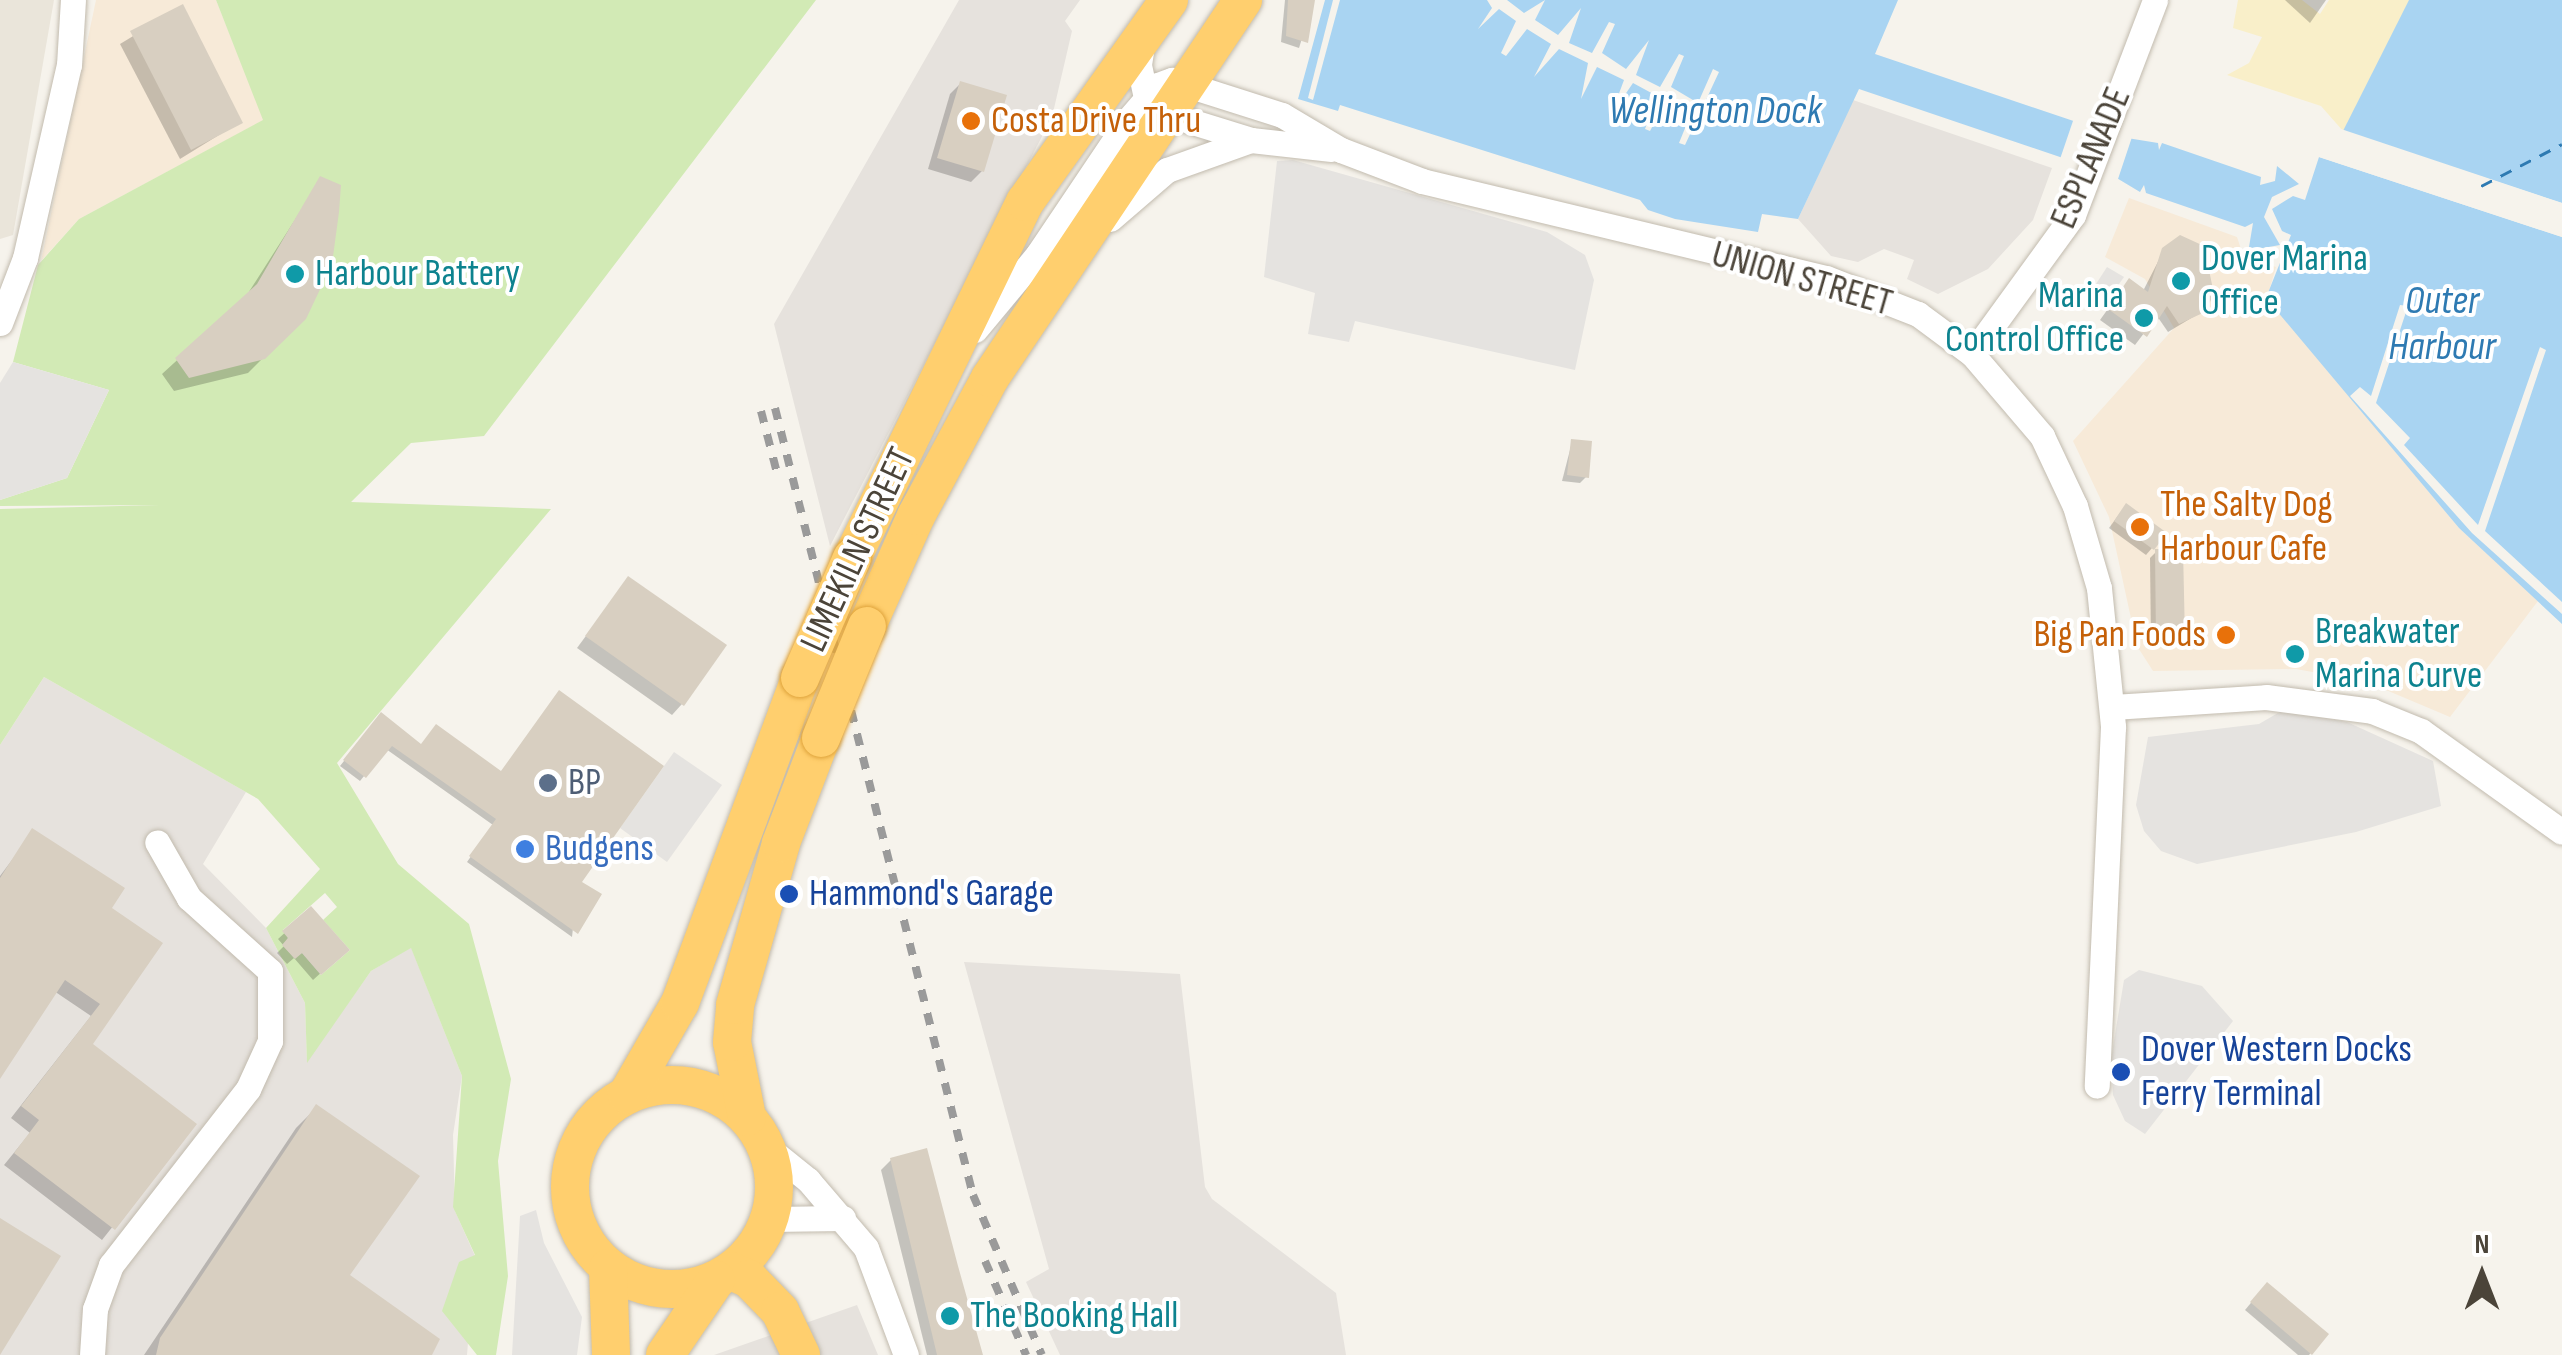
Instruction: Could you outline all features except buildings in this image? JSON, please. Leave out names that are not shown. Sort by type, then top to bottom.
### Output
[{"type":"highway","name":"LIMEKILN STREET","points":[[627,1095],[680,1002],[800,678],[852,558],[944,368],[1033,189],[1170,0]]},
{"type":"highway","name":"LIMEKILN STREET","points":[[757,1132],[732,1042],[735,1005],[781,843],[867,626],[957,436],[1078,244],[1156,106],[1191,82],[1243,0]]},
{"type":"highway","points":[[783,1314],[748,1278],[723,1276],[683,1289],[649,1287],[608,1268],[577,1224],[571,1170],[586,1130],[627,1095],[682,1085],[718,1095],[757,1132],[774,1182],[768,1223],[783,1314],[801,1355]]},
{"type":"highway","points":[[664,1355],[768,1223]]},
{"type":"highway","points":[[608,1268],[611,1355]]},
{"type":"street","points":[[0,323],[12,258],[69,64],[73,0]]},
{"type":"street","name":"ESPLANADE","points":[[1972,354],[2073,215],[2156,0]]},
{"type":"street","points":[[944,368],[1156,106],[1138,64],[1144,32]]},
{"type":"street","name":"UNION STREET","points":[[1191,82],[1282,115],[1341,150],[1498,203],[1877,294],[1972,354],[2027,414],[2066,482],[2099,588],[2113,706],[2096,1086]]},
{"type":"street","name":"UNION STREET","points":[[1156,106],[1252,140],[1341,150]]},
{"type":"street","name":"UNION STREET","points":[[1078,244],[1167,170],[1252,140]]},
{"type":"street","points":[[2113,706],[2266,697],[2372,711],[2421,731],[2562,832]]},
{"type":"street","points":[[92,1355],[95,1309],[111,1264],[248,1089],[270,1041],[270,971],[189,898],[156,842]]},
{"type":"street","points":[[757,1132],[844,1218],[866,1248],[906,1355]]},
{"type":"street","points":[[768,1223],[844,1218]]},
{"type":"shaded area","points":[[0,0],[54,0],[13,235],[0,239]]},
{"type":"shaded area","points":[[96,0],[216,0],[264,120],[79,219],[41,261]]},
{"type":"shaded area","points":[[959,0],[1080,0],[1065,21],[1072,31],[1052,117],[830,546],[774,324]]},
{"type":"shaded area","points":[[1853,100],[2052,168],[2033,220],[1988,269],[1938,294],[1907,279],[1914,260],[1884,249],[1858,262],[1831,256],[1798,219]]},
{"type":"shaded area","points":[[1293,160],[1547,232],[1585,255],[1594,280],[1575,370],[1355,321],[1349,342],[1308,334],[1315,293],[1264,277],[1277,161]]},
{"type":"shaded area","points":[[2129,198],[2237,237],[2243,255],[2276,267],[2267,298],[2459,528],[2538,601],[2450,717],[2367,682],[2296,669],[2153,671],[2137,646],[2109,517],[2073,441],[2174,328],[2145,279],[2105,257]]},
{"type":"shaded area","points":[[2107,267],[2124,277],[2102,308],[2087,298]]},
{"type":"shaded area","points":[[13,362],[109,390],[67,478],[0,500],[0,383]]},
{"type":"shaded area","points":[[44,677],[246,792],[203,864],[266,928],[305,1003],[307,1061],[371,971],[411,947],[462,1076],[453,1135],[455,1211],[475,1256],[467,1355],[0,1355],[0,745]]},
{"type":"shaded area","points":[[2283,710],[2347,722],[2433,761],[2441,806],[2356,832],[2197,864],[2161,851],[2144,831],[2136,805],[2148,737],[2259,724]]},
{"type":"shaded area","points":[[674,752],[722,785],[667,862],[620,828]]},
{"type":"shaded area","points":[[964,962],[1180,974],[1205,1187],[1212,1199],[1336,1293],[1346,1355],[1060,1355],[1026,1282],[1049,1269]]},
{"type":"shaded area","points":[[2139,970],[2202,986],[2233,1021],[2145,1134],[2125,1121],[2113,1095],[2111,1059],[2124,980]]},
{"type":"shaded area","points":[[536,1210],[544,1243],[582,1317],[577,1355],[512,1355],[520,1216]]},
{"type":"shaded area","points":[[857,1305],[878,1355],[714,1355]]},
{"type":"green space","points":[[216,0],[816,0],[484,436],[411,443],[351,502],[551,509],[337,763],[398,864],[469,924],[511,1079],[498,1161],[508,1276],[496,1355],[477,1355],[442,1311],[459,1262],[475,1255],[453,1207],[462,1076],[411,948],[371,971],[307,1063],[305,1003],[266,928],[320,869],[258,799],[44,677],[0,745],[0,509],[160,505],[0,506],[0,500],[67,478],[109,390],[13,362],[38,265],[79,219],[263,120]],"holes":[[[325,893],[337,907],[323,920],[350,950],[321,975],[302,953],[294,958],[283,945],[288,938],[283,930]]]},
{"type":"sand","points":[[2238,0],[2302,0],[2320,14],[2329,0],[2562,0],[2343,131],[2321,106],[2227,75],[2249,63],[2262,37],[2233,28]]},
{"type":"water","name":"Wellington Dock","points":[[1325,0],[1898,0],[1875,54],[2121,137],[2158,143],[2159,150],[2162,143],[2261,177],[2260,185],[2275,181],[2277,166],[2299,184],[2272,197],[2264,217],[2280,245],[2257,249],[2249,247],[2253,223],[2245,227],[2146,193],[2144,185],[2140,192],[2110,174],[1859,89],[1798,219],[1762,214],[1758,232],[1675,219],[1648,210],[1640,200],[1340,105],[1338,111],[1298,99]]},
{"type":"water","name":"Outer Harbour","points":[[2409,0],[2562,0],[2562,203],[2343,131]]},
{"type":"water","name":"Outer Harbour","points":[[2319,157],[2562,237],[2562,624],[2459,528],[2266,298],[2291,235],[2282,231],[2272,209],[2293,196],[2305,200]]},
{"type":"pier","points":[[1333,0],[1340,0],[1313,100],[1308,98]]},
{"type":"pier","points":[[1487,0],[1507,0],[1524,13],[1545,0],[1535,20],[1558,35],[1581,8],[1569,43],[1592,53],[1609,22],[1615,24],[1602,53],[1626,69],[1649,40],[1636,75],[1660,87],[1679,54],[1684,56],[1671,87],[1698,103],[1713,69],[1719,72],[1685,145],[1679,143],[1692,111],[1667,99],[1650,131],[1645,129],[1657,96],[1633,83],[1611,115],[1624,80],[1597,67],[1581,99],[1588,63],[1559,49],[1534,77],[1551,44],[1527,29],[1506,56],[1501,53],[1516,21],[1499,9],[1478,29],[1492,8]]},
{"type":"pier","points":[[2074,118],[2132,137],[2116,185],[2059,162]]},
{"type":"pier","points":[[2338,128],[2562,203],[2562,208],[2341,136]]},
{"type":"pier","points":[[2320,152],[2562,232],[2562,237],[2319,157]]},
{"type":"pier","points":[[2400,305],[2408,306],[2376,403],[2410,438],[2404,445],[2478,525],[2540,347],[2546,350],[2485,531],[2562,602],[2562,614],[2472,533],[2350,396],[2360,387],[2371,396]]},
{"type":"ferry route","points":[[2481,186],[2562,144]]},
{"type":"railway","points":[[775,408],[973,1195],[1042,1355]]},
{"type":"railway","points":[[761,411],[777,473]]},
{"type":"railway","points":[[985,1261],[1026,1355]]},
{"type":"place","name":"Costa Drive Thru","points":[[971,121]]},
{"type":"place","name":"Harbour Battery","points":[[295,274]]},
{"type":"place","name":"Dover Marina Office","points":[[2181,281]]},
{"type":"place","name":"Marina Control Office","points":[[2144,318]]},
{"type":"place","name":"The Salty Dog Harbour Cafe","points":[[2140,527]]},
{"type":"place","name":"Big Pan Foods","points":[[2226,635]]},
{"type":"place","name":"Breakwater Marina Curve","points":[[2295,654]]},
{"type":"place","name":"BP","points":[[548,783]]},
{"type":"place","name":"Budgens","points":[[525,849]]},
{"type":"place","name":"Hammond's Garage","points":[[789,894]]},
{"type":"place","name":"Dover Western Docks Ferry Terminal","points":[[2121,1072]]},
{"type":"place","name":"The Booking Hall","points":[[950,1316]]}]
